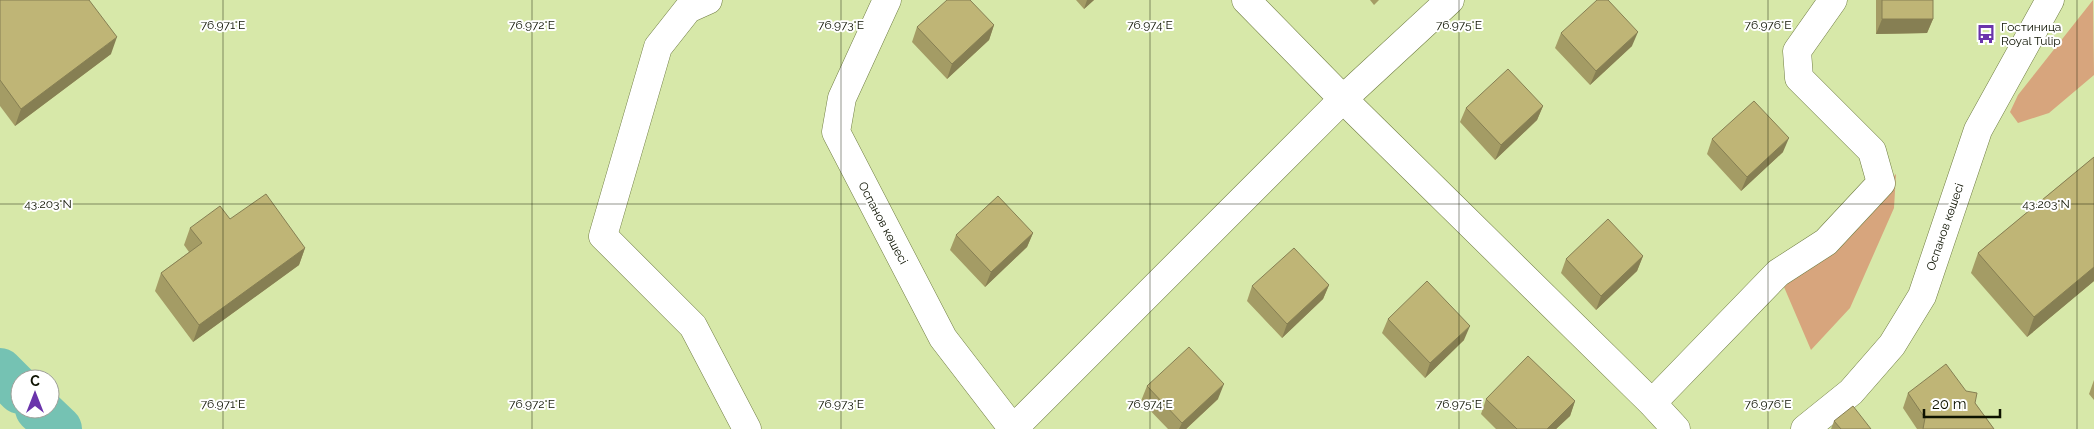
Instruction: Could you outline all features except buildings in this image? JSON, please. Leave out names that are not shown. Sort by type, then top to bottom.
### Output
[{"type":"street","points":[[708,0],[688,9],[658,47],[603,236],[693,326],[747,429]]},
{"type":"street","name":"Оспанов көшесі","points":[[887,0],[842,98],[836,132],[944,338],[1013,429]]},
{"type":"street","points":[[1246,0],[1343,99],[1652,403],[1676,429]]},
{"type":"street","points":[[1013,429],[1343,99],[1450,0]]},
{"type":"street","points":[[1652,403],[1778,273],[1826,242],[1881,183],[1872,151],[1800,78],[1797,51],[1833,0]]},
{"type":"street","name":"Оспанов көшесі","points":[[1806,429],[1851,392],[1892,345],[1922,296],[1978,130],[2050,0]]},
{"type":"shaded area","points":[[2093,0],[2094,75],[2049,113],[2018,123],[2010,112],[2018,95]]},
{"type":"shaded area","points":[[1896,174],[1894,208],[1850,308],[1811,350],[1784,287]]},
{"type":"waterway","points":[[0,371],[10,381]]},
{"type":"waterway","points":[[48,419],[59,429]]},
{"type":"place","name":"Гостиница Royal Tulip","points":[[1986,34]]}]
